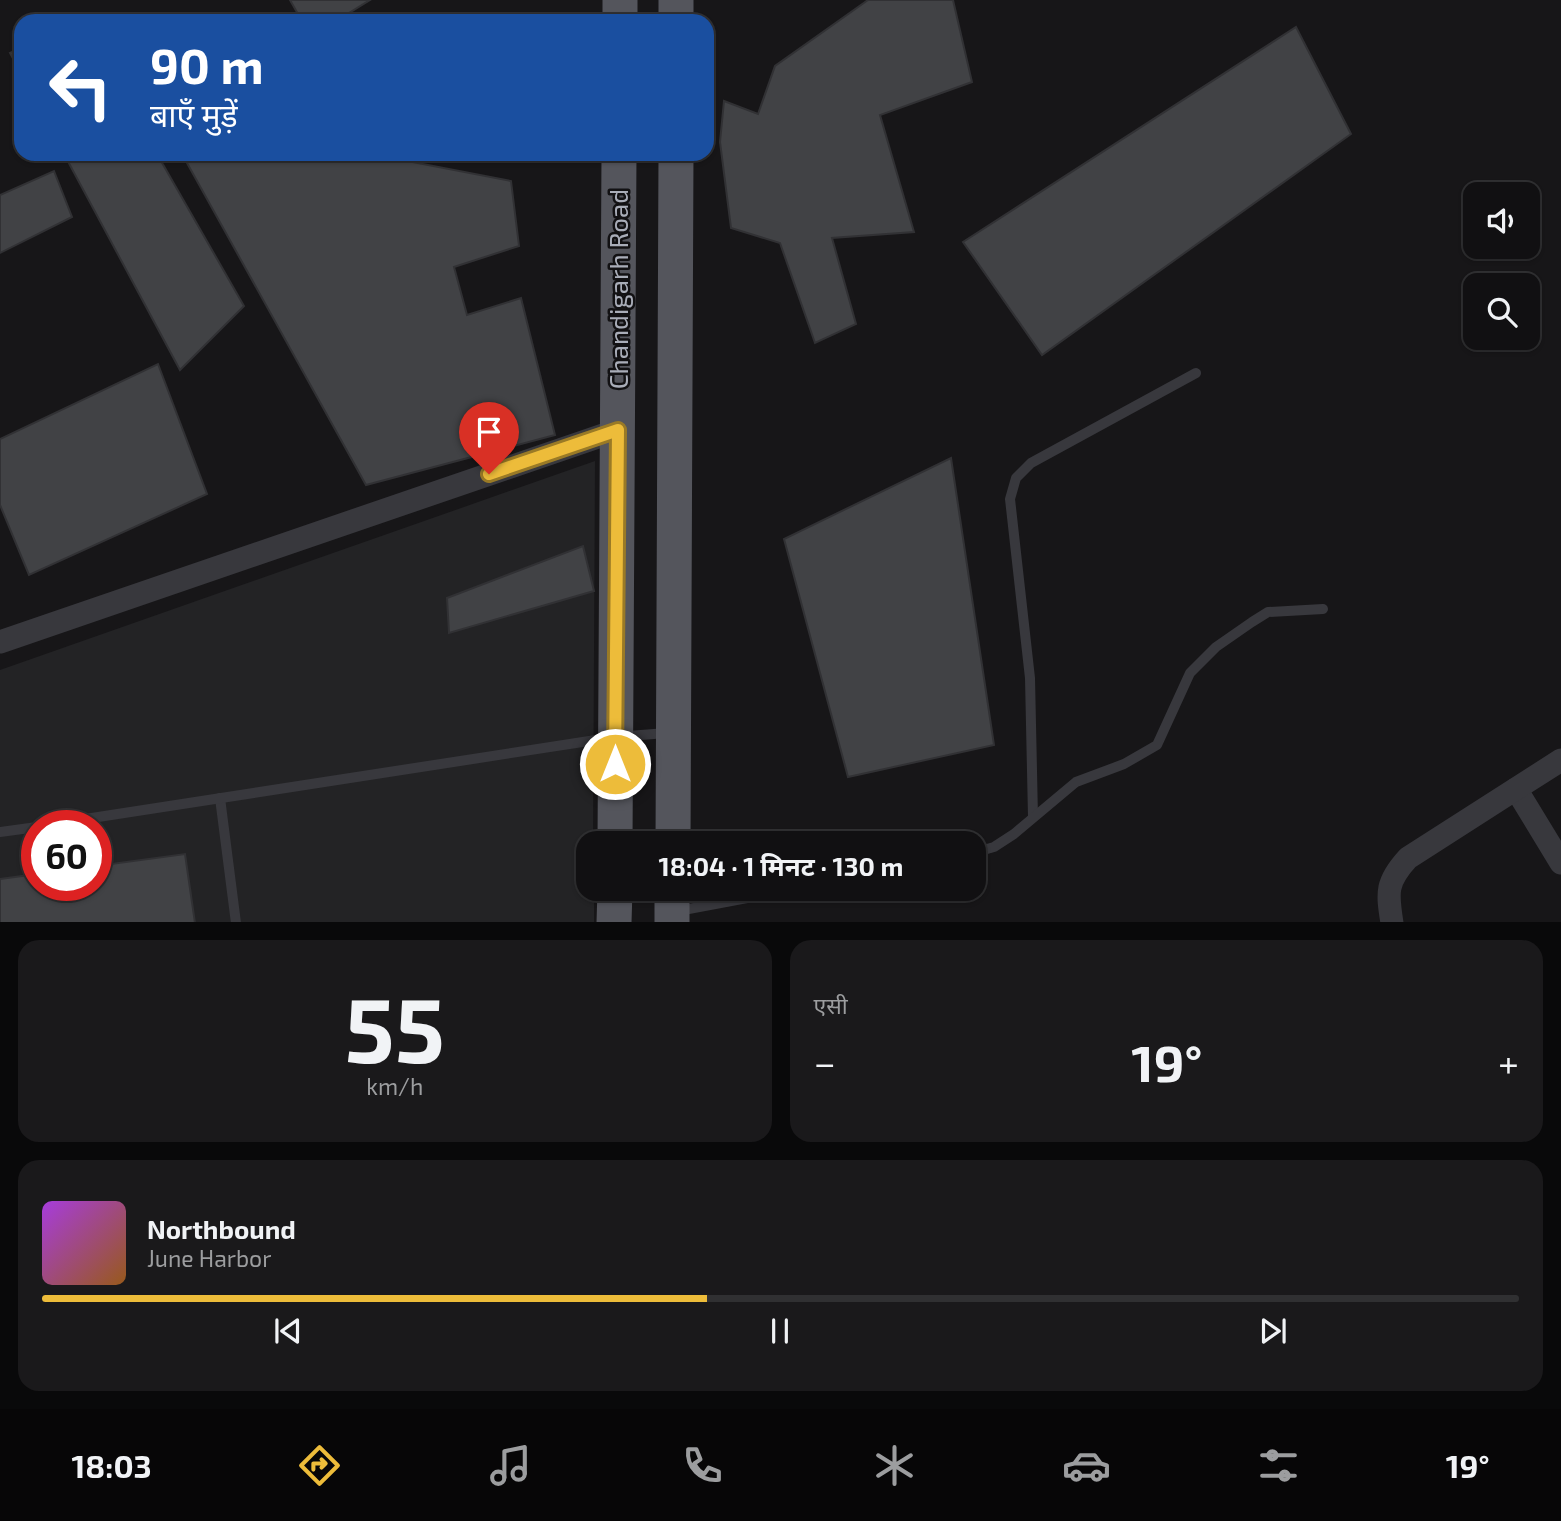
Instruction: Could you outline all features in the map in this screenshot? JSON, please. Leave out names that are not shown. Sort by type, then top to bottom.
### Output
[{"type":"main road","name":"Chandigarh Road","points":[[615,831],[620,161]]},
{"type":"main road","points":[[673,831],[676,161]]},
{"type":"main road","points":[[614,922],[615,901]]},
{"type":"street","points":[[0,642],[618,430]]},
{"type":"street","points":[[1392,922],[1388,901],[1389,886],[1402,865],[1421,849],[1561,760]]},
{"type":"street","points":[[1516,789],[1561,863]]},
{"type":"lane","points":[[1032,817],[1030,678],[1010,499],[1016,478],[1031,463],[1196,373]]},
{"type":"lane","points":[[986,849],[1014,834],[1076,782],[1124,764],[1157,745],[1190,673],[1216,648],[1268,612],[1323,610]]},
{"type":"lane","points":[[112,815],[615,737],[674,733]]},
{"type":"lane","points":[[220,798],[236,922]]},
{"type":"lane","points":[[0,832],[21,829]]},
{"type":"lane","points":[[672,908],[718,901]]},
{"type":"shaded area","points":[[595,461],[593,831],[576,831],[576,901],[594,901],[594,922],[0,922],[0,670]]},
{"type":"building","points":[[290,0],[370,0],[347,14],[298,14]]},
{"type":"building","points":[[868,0],[953,0],[972,82],[880,115],[914,232],[832,238],[856,324],[815,343],[780,243],[731,228],[720,142],[724,101],[758,114],[775,66]]},
{"type":"building","points":[[1296,27],[1351,134],[1042,355],[963,242]]},
{"type":"building","points":[[68,161],[161,161],[244,306],[180,370]]},
{"type":"building","points":[[186,161],[407,161],[511,181],[519,246],[454,267],[467,315],[521,298],[555,435],[366,485]]},
{"type":"building","points":[[54,171],[72,217],[0,253],[0,195]]},
{"type":"building","points":[[158,364],[207,494],[29,575],[0,505],[0,439]]},
{"type":"building","points":[[951,458],[994,745],[848,777],[784,539]]},
{"type":"building","points":[[583,546],[594,591],[449,633],[447,598]]},
{"type":"building","points":[[185,854],[195,922],[0,922],[0,879],[21,876],[21,901],[112,901],[112,864]]},
{"type":"route","points":[[489,474],[618,430],[615,764]]}]
